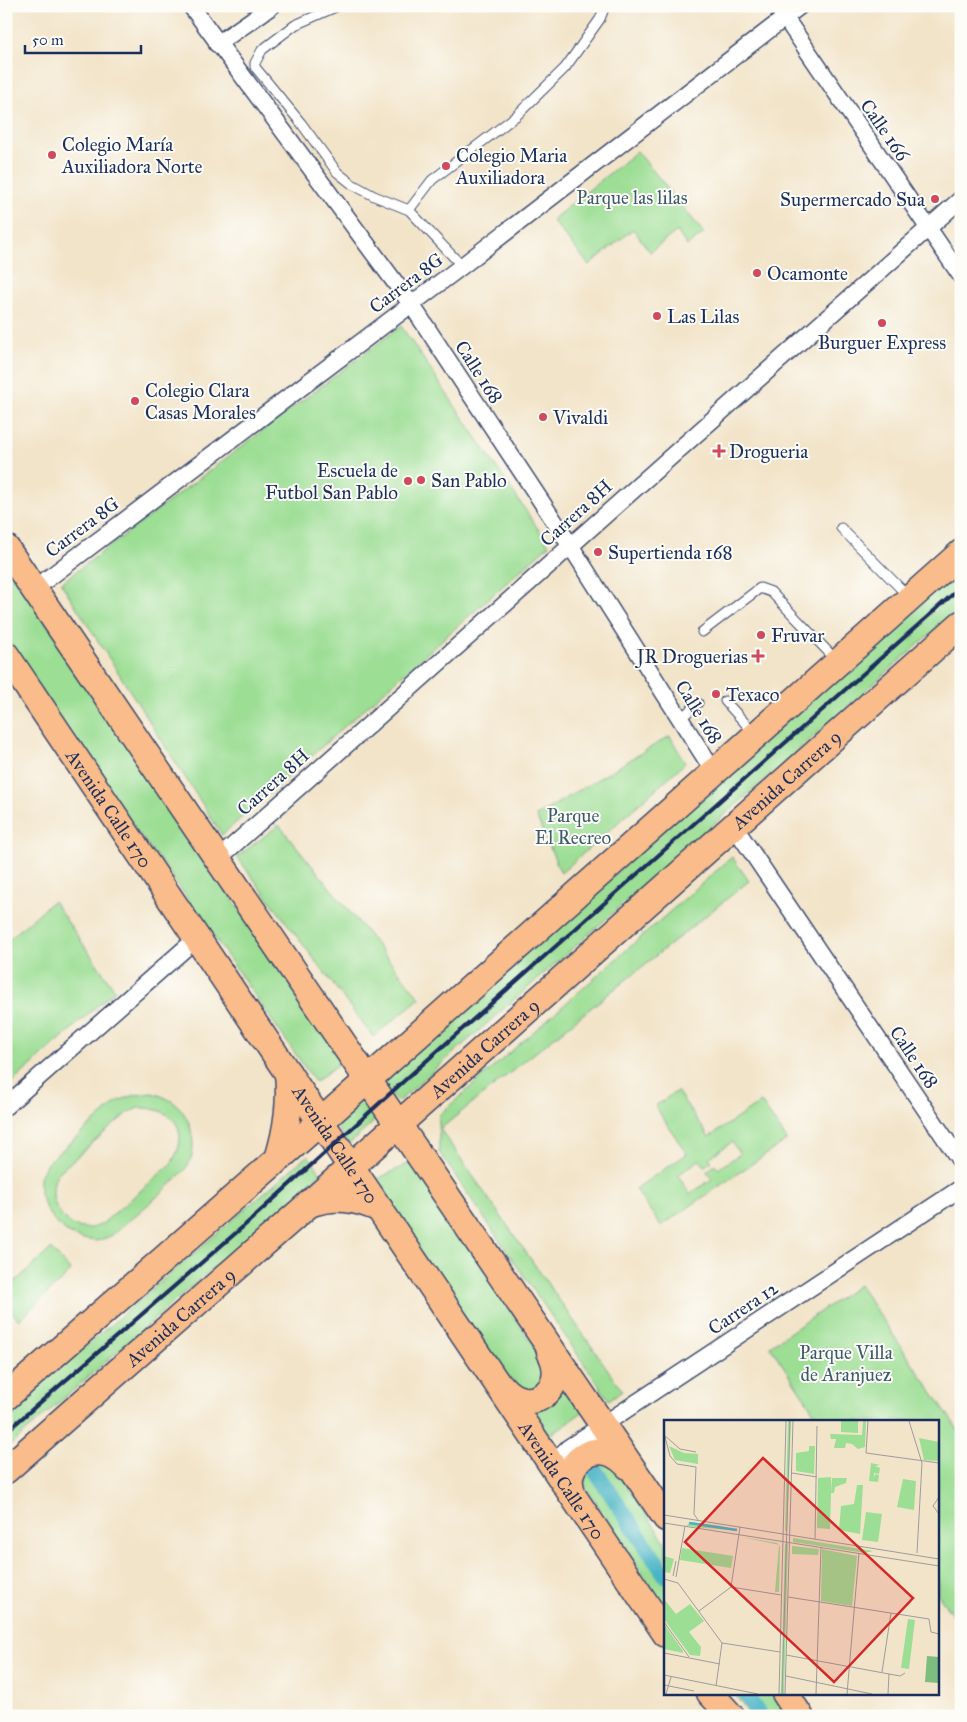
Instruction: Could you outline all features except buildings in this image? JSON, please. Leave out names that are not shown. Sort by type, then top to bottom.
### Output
[{"type":"main road","points":[[9,553],[664,1515]]},
{"type":"main road","points":[[6,1398],[961,553]]},
{"type":"main road","name":"Avenida Carrera 9","points":[[6,1470],[309,1204],[961,624]]},
{"type":"main road","name":"Avenida Calle 170","points":[[6,655],[664,1631]]},
{"type":"main road","points":[[278,1159],[288,1122],[290,1095],[288,1073]]},
{"type":"main road","points":[[309,1204],[330,1198],[342,1198],[367,1203],[380,1209]]},
{"type":"main road","points":[[495,1379],[507,1394],[523,1400],[540,1398],[547,1392],[553,1385],[557,1368],[555,1360],[542,1338]]},
{"type":"main road","points":[[573,1496],[570,1481],[574,1465],[581,1457],[590,1452],[612,1453],[634,1472]]},
{"type":"main road","points":[[706,1694],[720,1716]]},
{"type":"main road","points":[[711,1694],[731,1716]]},
{"type":"main road","points":[[786,1694],[800,1716]]},
{"type":"street","name":"Calle 168","points":[[191,6],[217,44],[411,304],[570,545],[679,720],[714,772]]},
{"type":"street","points":[[217,44],[272,6]]},
{"type":"street","name":"Carrera 8G","points":[[34,589],[462,266],[781,13],[800,6]]},
{"type":"street","name":"Calle 166","points":[[781,13],[961,276]]},
{"type":"street","name":"Carrera 8H","points":[[218,859],[961,198]]},
{"type":"street","name":"Calle 168","points":[[734,826],[961,1162]]},
{"type":"street","points":[[6,1106],[197,938]]},
{"type":"street","name":"Carrera 12","points":[[554,1468],[559,1458],[568,1448],[961,1188]]},
{"type":"lane","points":[[338,6],[295,25],[262,50],[254,63],[255,67],[301,123],[337,172],[352,184],[374,196],[408,210],[462,266]]},
{"type":"lane","points":[[408,210],[432,180],[516,116],[565,68],[600,19],[605,6]]},
{"type":"lane","points":[[842,528],[910,598]]},
{"type":"lane","points":[[702,632],[760,588],[771,592],[838,662]]},
{"type":"lane","points":[[725,701],[756,735]]},
{"type":"lane","points":[[679,720],[698,703]]},
{"type":"green space","name":"Parque las lilas","points":[[637,151],[704,233],[687,246],[677,231],[650,252],[633,229],[589,265],[552,220]]},
{"type":"green space","points":[[401,326],[549,545],[222,835],[61,583]]},
{"type":"green space","points":[[6,564],[342,1061],[315,1082],[169,872],[131,824],[6,638]]},
{"type":"green space","points":[[961,565],[961,607],[400,1100],[396,1101],[382,1082]]},
{"type":"green space","name":"Parque El Recreo","points":[[670,736],[685,763],[561,873],[536,816]]},
{"type":"green space","points":[[279,825],[420,998],[373,1037],[237,857]]},
{"type":"green space","points":[[732,857],[749,881],[440,1129],[622,1390],[609,1400],[439,1152],[439,1115]]},
{"type":"green space","points":[[53,901],[115,990],[6,1088],[6,942]]},
{"type":"green space","points":[[677,1091],[709,1137],[761,1102],[787,1140],[661,1226],[635,1189],[687,1154],[655,1106]],"holes":[[[732,1142],[740,1154],[718,1169],[715,1165],[707,1171],[712,1179],[690,1194],[678,1175],[699,1160],[705,1166],[712,1161],[709,1158]]]},
{"type":"green space","points":[[152,1093],[170,1100],[179,1107],[189,1123],[193,1142],[192,1157],[186,1168],[177,1178],[111,1236],[97,1241],[82,1239],[68,1233],[55,1222],[46,1209],[40,1194],[40,1177],[47,1163],[118,1101],[135,1095]],"holes":[[[138,1108],[151,1109],[171,1117],[180,1133],[180,1142],[170,1165],[102,1224],[92,1228],[74,1226],[61,1215],[56,1207],[53,1190],[54,1181],[58,1173],[126,1114]]]},
{"type":"green space","points":[[362,1101],[367,1101],[378,1118],[349,1144],[335,1125]]},
{"type":"green space","points":[[308,1155],[321,1173],[6,1449],[6,1415]]},
{"type":"green space","points":[[412,1162],[550,1370],[529,1395],[500,1369],[371,1182]]},
{"type":"green space","points":[[51,1249],[71,1271],[19,1320],[6,1306],[6,1290]]},
{"type":"green space","name":"Parque Villa de Aranjuez","points":[[859,1285],[961,1434],[961,1627],[940,1597],[940,1420],[819,1420],[770,1346]]},
{"type":"green space","points":[[565,1383],[584,1411],[543,1440],[530,1411]]},
{"type":"green space","points":[[588,1460],[614,1468],[664,1540],[664,1602],[656,1594],[585,1486],[583,1472]]},
{"type":"green space","points":[[735,1694],[773,1694],[790,1716],[750,1716]]},
{"type":"waterway","points":[[592,1466],[664,1573]]},
{"type":"waterway","points":[[746,1694],[760,1716]]},
{"type":"railway","points":[[6,1432],[245,1225],[415,1071],[961,587]]},
{"type":"place","name":"Colegio María Auxiliadora Norte","points":[[52,155]]},
{"type":"place","name":"Colegio Maria Auxiliadora","points":[[446,166]]},
{"type":"place","name":"Supermercado Sua","points":[[935,199]]},
{"type":"place","name":"Ocamonte","points":[[757,273]]},
{"type":"place","name":"Las Lilas","points":[[657,316]]},
{"type":"place","name":"Burguer Express","points":[[882,323]]},
{"type":"place","name":"Colegio Clara Casas Morales","points":[[135,401]]},
{"type":"place","name":"Vivaldi","points":[[543,417]]},
{"type":"place","name":"Drogueria","points":[[719,451]]},
{"type":"place","name":"San Pablo","points":[[421,480]]},
{"type":"place","name":"Escuela de Futbol San Pablo","points":[[408,481]]},
{"type":"place","name":"Supertienda 168","points":[[598,552]]},
{"type":"place","name":"Fruvar","points":[[761,635]]},
{"type":"place","name":"JR Droguerias","points":[[758,656]]},
{"type":"place","name":"Texaco","points":[[716,694]]}]
